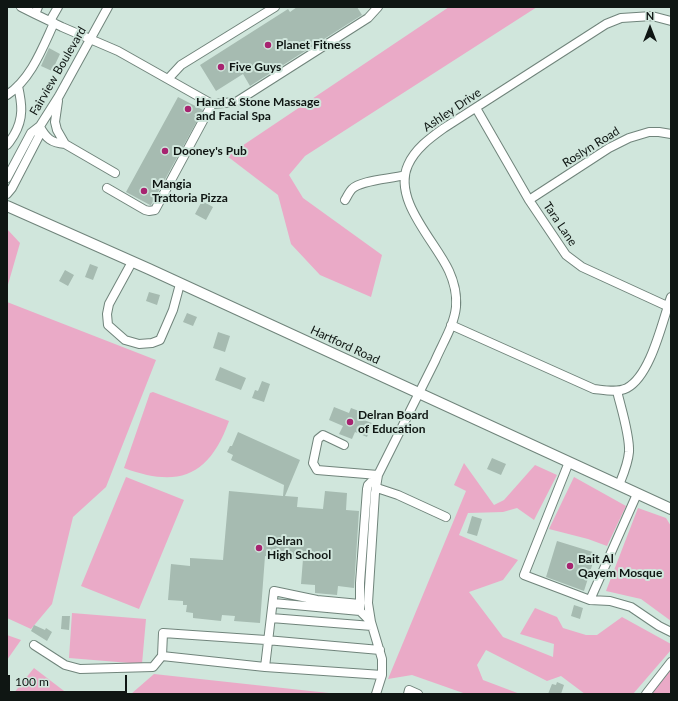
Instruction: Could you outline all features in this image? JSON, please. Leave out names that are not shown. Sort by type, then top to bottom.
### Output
[{"type":"main road","name":"Hartford Road","points":[[7,206],[671,509]]},
{"type":"street","points":[[20,7],[36,10],[52,22],[118,51],[212,104],[236,102],[368,18],[378,7]]},
{"type":"street","points":[[7,95],[18,86],[30,72],[58,7]]},
{"type":"street","name":"Fairview Boulevard","points":[[7,178],[32,133],[40,126],[59,96],[108,7]]},
{"type":"street","points":[[168,79],[181,65],[275,7]]},
{"type":"street","name":"Ashley Drive","points":[[378,475],[419,394],[451,325],[456,308],[454,285],[449,271],[425,234],[409,203],[405,189],[405,175],[408,164],[423,143],[444,128],[606,24],[621,18],[652,16],[671,21]]},
{"type":"street","points":[[7,145],[10,143],[19,126],[21,116],[22,103],[18,86]]},
{"type":"street","points":[[59,96],[55,122],[57,130],[65,144]]},
{"type":"street","points":[[107,188],[145,210],[155,210],[212,104]]},
{"type":"street","name":"Tara Lane","points":[[476,108],[529,200],[566,255],[582,267],[668,306]]},
{"type":"street","points":[[40,126],[46,137],[58,143],[65,144],[115,173]]},
{"type":"street","name":"Fairview Boulevard","points":[[7,194],[12,188],[39,136],[40,126]]},
{"type":"street","name":"Roslyn Road","points":[[529,200],[609,148],[629,138],[648,132],[671,134]]},
{"type":"street","points":[[345,200],[352,189],[359,185],[367,182],[392,179],[405,175]]},
{"type":"street","points":[[132,262],[109,304],[107,314],[108,325],[125,340],[139,344],[152,343],[160,340],[173,310],[180,284]]},
{"type":"street","points":[[451,325],[594,389],[617,391],[627,388],[643,372],[652,352],[671,297]]},
{"type":"street","points":[[617,391],[629,442],[629,453],[619,485]]},
{"type":"street","points":[[344,445],[323,435],[318,439],[313,463],[317,470],[378,475]]},
{"type":"street","points":[[569,462],[524,575],[590,600],[610,601],[630,607],[671,632]]},
{"type":"street","points":[[376,694],[382,675],[382,659],[372,624],[368,603],[375,493],[378,475]]},
{"type":"street","points":[[372,624],[360,608],[360,583],[367,489],[368,485],[378,475]]},
{"type":"street","points":[[377,488],[398,495],[446,517]]},
{"type":"street","points":[[590,600],[637,494]]},
{"type":"street","points":[[265,667],[274,592],[360,608]]},
{"type":"street","points":[[273,603],[360,608]]},
{"type":"street","points":[[272,618],[372,624]]},
{"type":"street","points":[[34,645],[64,665],[80,670],[153,667],[162,656],[163,633],[269,640],[380,650]]},
{"type":"street","points":[[162,656],[265,667],[382,675]]},
{"type":"street","points":[[646,694],[671,662]]},
{"type":"street","points":[[408,694],[409,690],[418,694]]},
{"type":"shaded area","points":[[449,7],[537,7],[305,156],[289,175],[303,198],[382,255],[371,297],[320,275],[291,244],[278,195],[227,156]]},
{"type":"shaded area","points":[[7,229],[20,243],[7,288]]},
{"type":"shaded area","points":[[7,302],[156,360],[106,487],[73,517],[52,604],[31,629],[7,618]]},
{"type":"shaded area","points":[[153,392],[229,421],[221,440],[212,455],[201,466],[189,473],[176,477],[160,477],[143,474],[124,468],[150,393]]},
{"type":"shaded area","points":[[464,463],[494,505],[504,500],[535,465],[557,475],[534,520],[517,508],[503,512],[468,513],[459,535],[518,560],[503,580],[469,592],[503,637],[553,657],[554,644],[520,634],[535,608],[557,617],[563,628],[586,635],[597,635],[622,617],[671,644],[671,650],[633,694],[585,694],[561,676],[547,681],[486,650],[477,665],[483,680],[520,694],[466,694],[412,675],[388,679],[466,491],[454,485]]},
{"type":"shaded area","points":[[126,477],[184,500],[139,609],[81,586]]},
{"type":"shaded area","points":[[574,477],[626,506],[607,546],[588,539],[549,529]]},
{"type":"shaded area","points":[[638,508],[666,518],[671,526],[671,621],[641,599],[606,591]]},
{"type":"shaded area","points":[[72,613],[146,619],[142,664],[69,658]]},
{"type":"shaded area","points":[[7,635],[21,640],[7,660]]},
{"type":"shaded area","points":[[34,668],[68,694],[13,694]]},
{"type":"shaded area","points":[[671,668],[671,694],[651,694]]},
{"type":"shaded area","points":[[154,674],[338,694],[131,694]]},
{"type":"building","points":[[297,7],[357,7],[362,15],[250,86],[243,74],[216,91],[200,65],[288,9],[290,12]]},
{"type":"building","points":[[49,48],[60,54],[52,71],[41,66]]},
{"type":"building","points":[[178,97],[203,110],[150,205],[126,192]]},
{"type":"building","points":[[202,201],[213,207],[206,220],[195,214]]},
{"type":"building","points":[[90,264],[98,267],[93,280],[85,277]]},
{"type":"building","points":[[65,270],[74,275],[68,286],[59,281]]},
{"type":"building","points":[[149,292],[160,295],[157,305],[146,301]]},
{"type":"building","points":[[187,313],[197,317],[193,326],[183,322]]},
{"type":"building","points":[[218,332],[230,336],[225,352],[213,348]]},
{"type":"building","points":[[220,367],[246,378],[241,390],[215,380]]},
{"type":"building","points":[[262,381],[270,384],[264,402],[252,398],[255,390],[258,391]]},
{"type":"building","name":"Delran Board of Education","points":[[334,407],[349,413],[351,408],[364,413],[361,419],[372,423],[367,437],[355,432],[352,439],[339,434],[343,426],[329,420]]},
{"type":"building","points":[[238,432],[300,460],[285,496],[298,497],[297,507],[323,509],[325,491],[347,493],[346,510],[359,511],[354,588],[338,586],[337,595],[315,593],[315,585],[301,584],[303,559],[265,556],[260,623],[234,621],[235,616],[222,615],[221,621],[193,618],[193,613],[186,612],[187,605],[183,605],[183,601],[168,600],[171,564],[190,566],[190,558],[223,560],[229,491],[283,496],[284,485],[231,460],[233,455],[227,452],[230,446],[232,446]]},
{"type":"building","points":[[492,458],[506,464],[501,475],[487,469]]},
{"type":"building","points":[[472,516],[482,519],[477,536],[467,533]]},
{"type":"building","name":"Bait Al Qayem Mosque","points":[[557,541],[596,553],[584,591],[546,577]]},
{"type":"building","points":[[574,605],[583,608],[580,619],[571,616]]},
{"type":"building","points":[[62,616],[70,616],[69,630],[61,629]]},
{"type":"building","points":[[34,625],[45,630],[46,628],[52,632],[47,641],[31,631]]},
{"type":"building","points":[[557,682],[564,685],[561,694],[548,694],[552,684],[556,685]]},
{"type":"place","name":"Planet Fitness","points":[[268,45]]},
{"type":"place","name":"Five Guys","points":[[221,67]]},
{"type":"place","name":"Hand & Stone Massage and Facial Spa","points":[[188,109]]},
{"type":"place","name":"Dooney's Pub","points":[[165,151]]},
{"type":"place","name":"Mangia Trattoria Pizza","points":[[144,191]]},
{"type":"place","name":"Delran Board of Education","points":[[350,422]]},
{"type":"place","name":"Delran High School","points":[[259,548]]},
{"type":"place","name":"Bait Al Qayem Mosque","points":[[570,566]]}]
